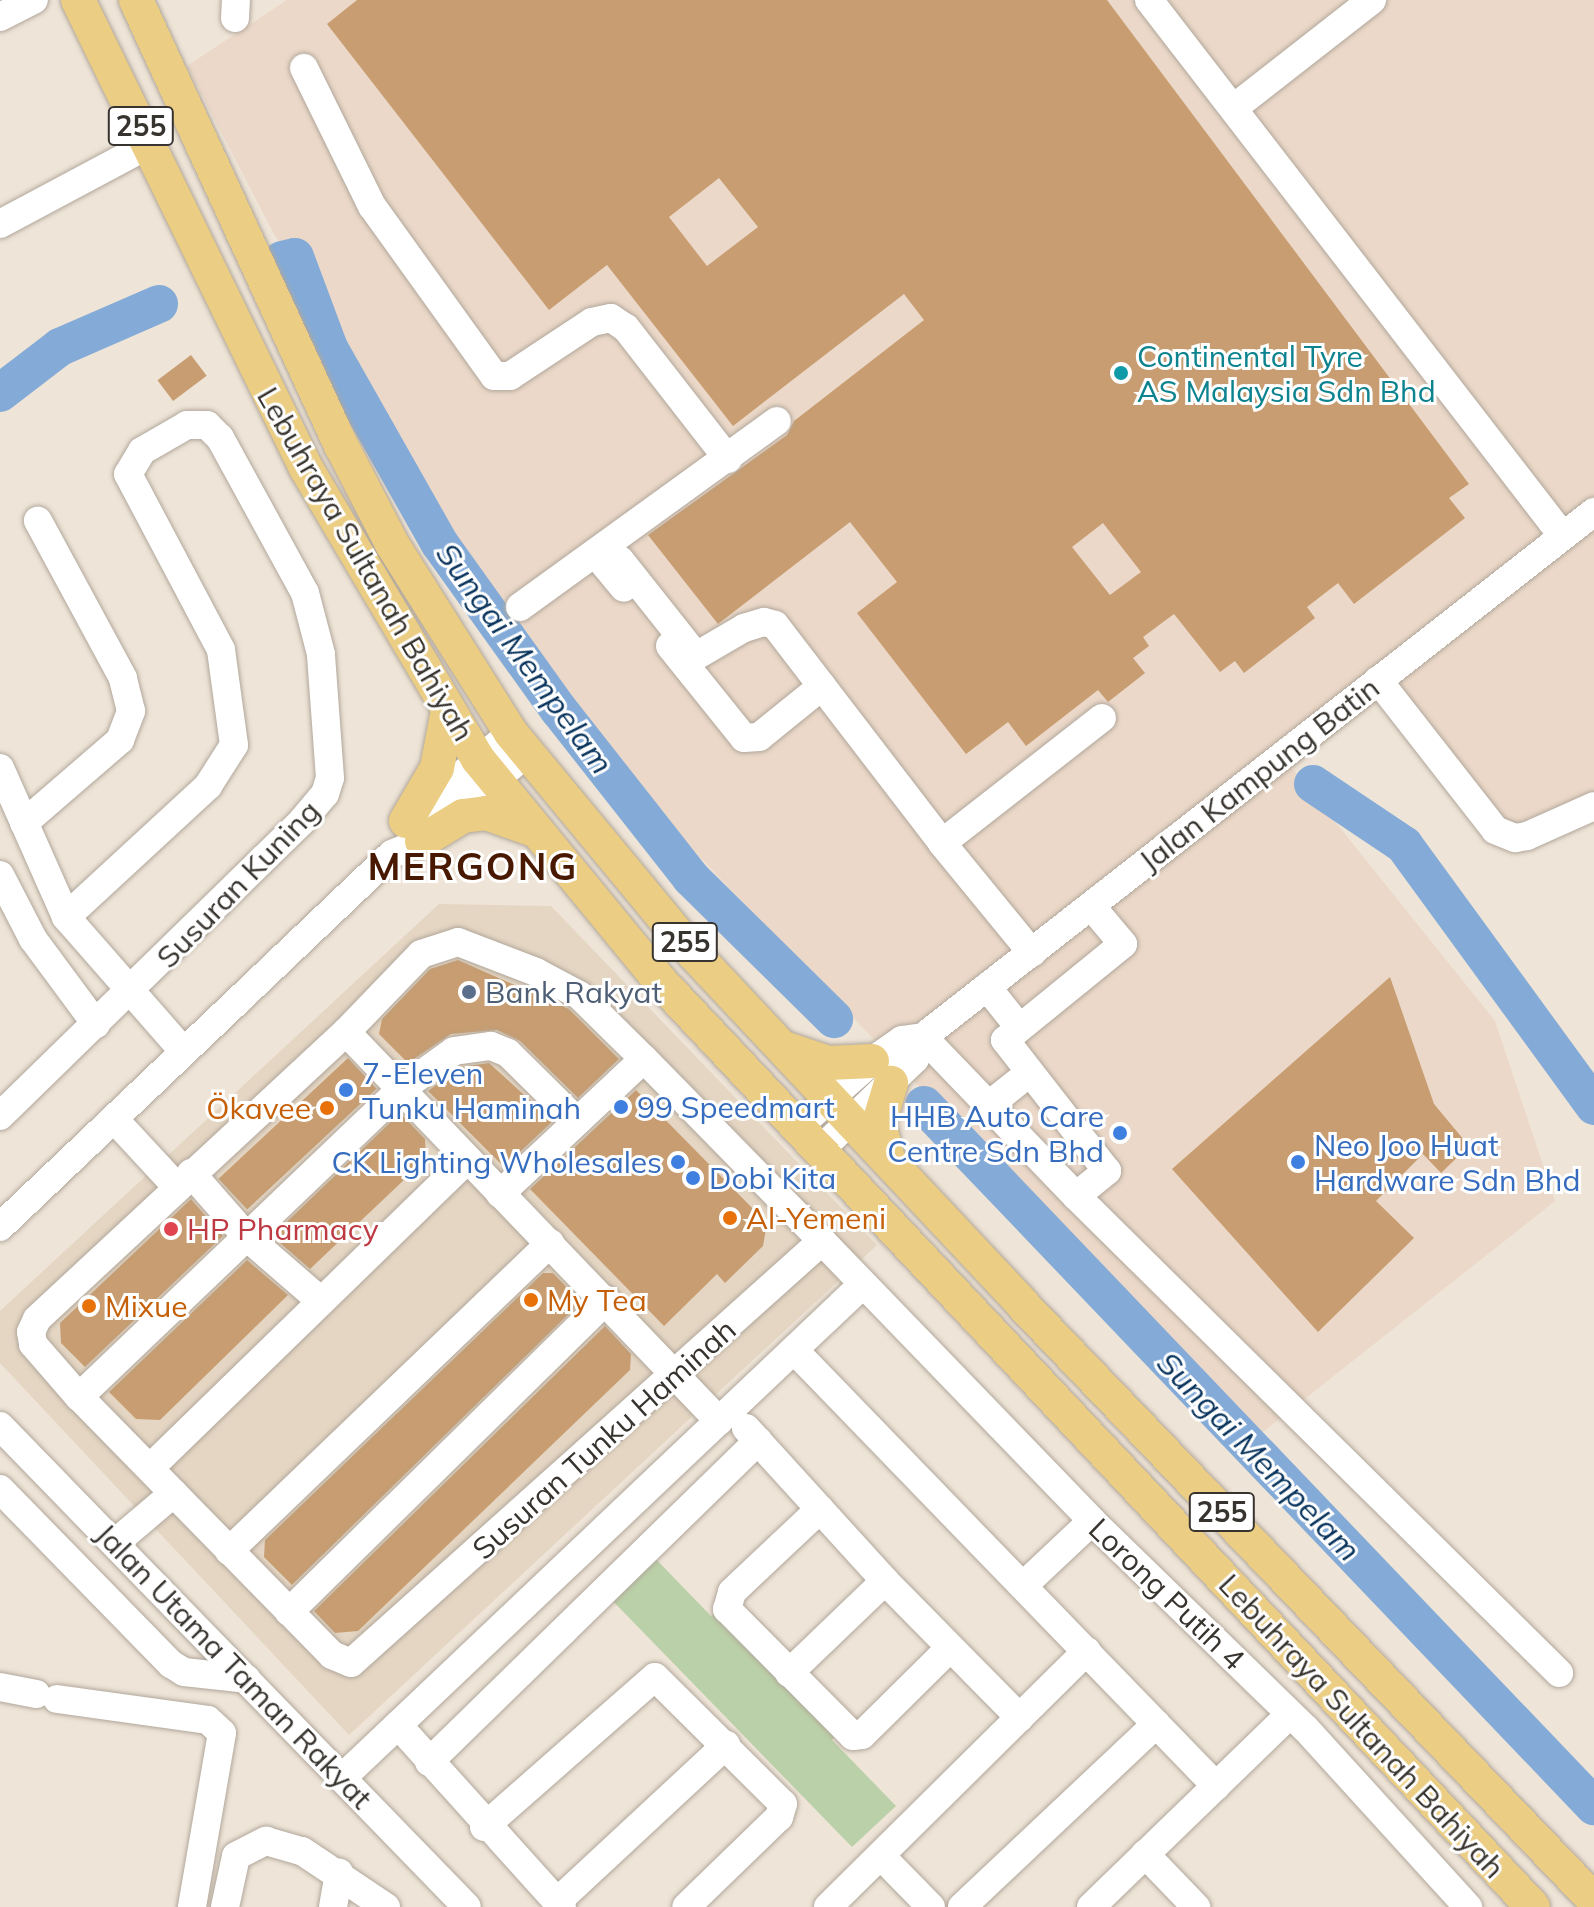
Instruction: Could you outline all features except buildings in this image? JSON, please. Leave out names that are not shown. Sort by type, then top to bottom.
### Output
[{"type":"main road","name":"Lebuhraya Sultanah Bahiyah","points":[[78,0],[203,253],[238,336],[359,564],[486,770],[661,982],[1533,1907]]},
{"type":"main road","name":"Lebuhraya Sultanah Bahiyah","points":[[136,0],[280,319],[392,544],[519,743],[694,954],[1594,1900]]},
{"type":"main road","points":[[406,839],[437,768],[448,711]]},
{"type":"main road","points":[[406,839],[463,816],[486,813],[532,829]]},
{"type":"main road","points":[[780,1045],[828,1063],[882,1072],[879,1123],[882,1146],[893,1166]]},
{"type":"main road","points":[[1452,1822],[1490,1789]]},
{"type":"street","points":[[0,17],[34,0]]},
{"type":"street","points":[[1149,0],[1235,107],[1562,535]]},
{"type":"street","points":[[1235,107],[1372,0]]},
{"type":"street","points":[[304,68],[372,206],[494,376],[510,376],[592,322],[611,318],[626,328],[728,459]]},
{"type":"street","points":[[0,224],[150,144]]},
{"type":"street","points":[[520,607],[607,556],[777,421]]},
{"type":"street","name":"Susuran Kuning","points":[[3,1106],[133,992],[315,808],[330,778],[321,654],[305,593],[220,438],[207,425],[196,423],[142,451],[128,474],[221,650],[234,745],[208,786],[66,917]]},
{"type":"street","name":"Jalan Kampung Batin","points":[[810,1138],[882,1072],[915,1059],[923,1037],[1594,512]]},
{"type":"street","points":[[24,823],[120,740],[131,711],[123,678],[38,521]]},
{"type":"street","points":[[607,556],[696,656],[764,622],[775,625],[942,843],[1032,953]]},
{"type":"street","points":[[607,556],[744,738],[759,737],[822,686]]},
{"type":"street","points":[[1378,680],[1495,830],[1515,838],[1527,836],[1594,806]]},
{"type":"street","points":[[942,843],[1102,718]]},
{"type":"street","points":[[0,1227],[406,839],[519,743]]},
{"type":"street","points":[[0,768],[66,917],[184,1052]]},
{"type":"street","points":[[0,875],[33,939],[96,1024]]},
{"type":"street","points":[[1076,1196],[1107,1171],[1028,1074],[1005,1040],[1018,1026],[1123,944],[1092,907]]},
{"type":"street","points":[[184,1180],[346,1032],[421,954],[441,944],[458,942],[558,982],[579,995],[822,1241]]},
{"type":"street","points":[[987,987],[1018,1026]]},
{"type":"street","points":[[346,1032],[676,1373],[724,1416],[758,1441],[885,1581],[1020,1718]]},
{"type":"street","points":[[923,1037],[1076,1196],[1559,1673]]},
{"type":"street","points":[[79,1397],[401,1089],[454,1051],[491,1046],[508,1053],[577,1121]]},
{"type":"street","points":[[500,1194],[644,1059]]},
{"type":"street","points":[[989,1105],[1028,1074]]},
{"type":"street","points":[[114,1119],[321,1301]]},
{"type":"street","points":[[150,1468],[467,1160]]},
{"type":"street","name":"Susuran Tunku Haminah","points":[[184,1180],[37,1319],[33,1344],[79,1397],[289,1612],[332,1655],[351,1663],[822,1241]]},
{"type":"street","name":"Lorong Putih 4","points":[[822,1241],[1092,1521],[1290,1714],[1468,1907]]},
{"type":"street","points":[[229,1551],[550,1243]]},
{"type":"street","points":[[342,1778],[862,1285]]},
{"type":"street","points":[[289,1612],[607,1300]]},
{"type":"street","points":[[794,1350],[1216,1786]]},
{"type":"street","name":"Jalan Utama Taman Rakyat","points":[[0,1426],[467,1907]]},
{"type":"street","points":[[429,1762],[758,1441]]},
{"type":"street","points":[[0,1489],[171,1664],[184,1672],[247,1679]]},
{"type":"street","points":[[115,1543],[174,1493]]},
{"type":"street","points":[[820,1509],[726,1600],[727,1609],[846,1732],[862,1735],[950,1648]]},
{"type":"street","points":[[1024,1585],[1092,1521]]},
{"type":"street","points":[[789,1673],[885,1581]]},
{"type":"street","points":[[828,1907],[882,1857],[1087,1651]]},
{"type":"street","points":[[484,1827],[646,1679],[665,1682],[783,1804],[779,1817],[686,1907]]},
{"type":"street","points":[[0,1687],[208,1720],[222,1733],[192,1907]]},
{"type":"street","points":[[1091,1907],[1290,1714]]},
{"type":"street","points":[[962,1907],[1156,1724]]},
{"type":"street","points":[[398,1725],[484,1827],[559,1904],[726,1745]]},
{"type":"street","points":[[225,1907],[231,1869],[249,1846],[282,1844],[339,1873],[386,1907]]},
{"type":"street","points":[[1145,1854],[1196,1907]]},
{"type":"street","points":[[882,1857],[931,1907]]},
{"type":"street","points":[[333,1907],[339,1873]]},
{"type":"shaded area","points":[[287,0],[1594,0],[1594,794],[1515,824],[1503,823],[1394,687],[1292,768],[1495,1021],[1555,1201],[1255,1438],[694,851],[517,629],[434,505],[314,285],[275,236],[187,66]]},
{"type":"shaded area","points":[[439,904],[551,906],[877,1245],[349,1735],[0,1363],[0,1311]]},
{"type":"green space","points":[[649,1552],[711,1616],[719,1610],[838,1733],[832,1740],[896,1806],[852,1847],[606,1594]]},
{"type":"waterway","name":"Sungai Mempelam","points":[[282,260],[295,257],[329,348],[440,544],[559,710],[691,878],[834,1019]]},
{"type":"waterway","name":"Sungai Mempelam","points":[[0,393],[60,347],[159,304]]},
{"type":"waterway","points":[[1313,784],[1404,845],[1594,1106]]},
{"type":"waterway","name":"Sungai Mempelam","points":[[924,1105],[1594,1806]]},
{"type":"place","name":"Continental Tyre AS Malaysia Sdn Bhd","points":[[1121,373]]},
{"type":"place","name":"Bank Rakyat","points":[[469,992]]},
{"type":"place","name":"7-Eleven Tunku Haminah","points":[[346,1090]]},
{"type":"place","name":"99 Speedmart","points":[[621,1107]]},
{"type":"place","name":"Ökavee","points":[[327,1108]]},
{"type":"place","name":"HHB Auto Care Centre Sdn Bhd","points":[[1120,1133]]},
{"type":"place","name":"CK Lighting Wholesales","points":[[678,1162]]},
{"type":"place","name":"Neo Joo Huat Hardware Sdn Bhd","points":[[1298,1162]]},
{"type":"place","name":"Dobi Kita","points":[[693,1178]]},
{"type":"place","name":"Al-Yemeni","points":[[730,1218]]},
{"type":"place","name":"HP Pharmacy","points":[[171,1229]]},
{"type":"place","name":"My Tea","points":[[531,1300]]},
{"type":"place","name":"Mixue","points":[[89,1306]]},
{"type":"district","name":"MERGONG","points":[[473,867]]}]
